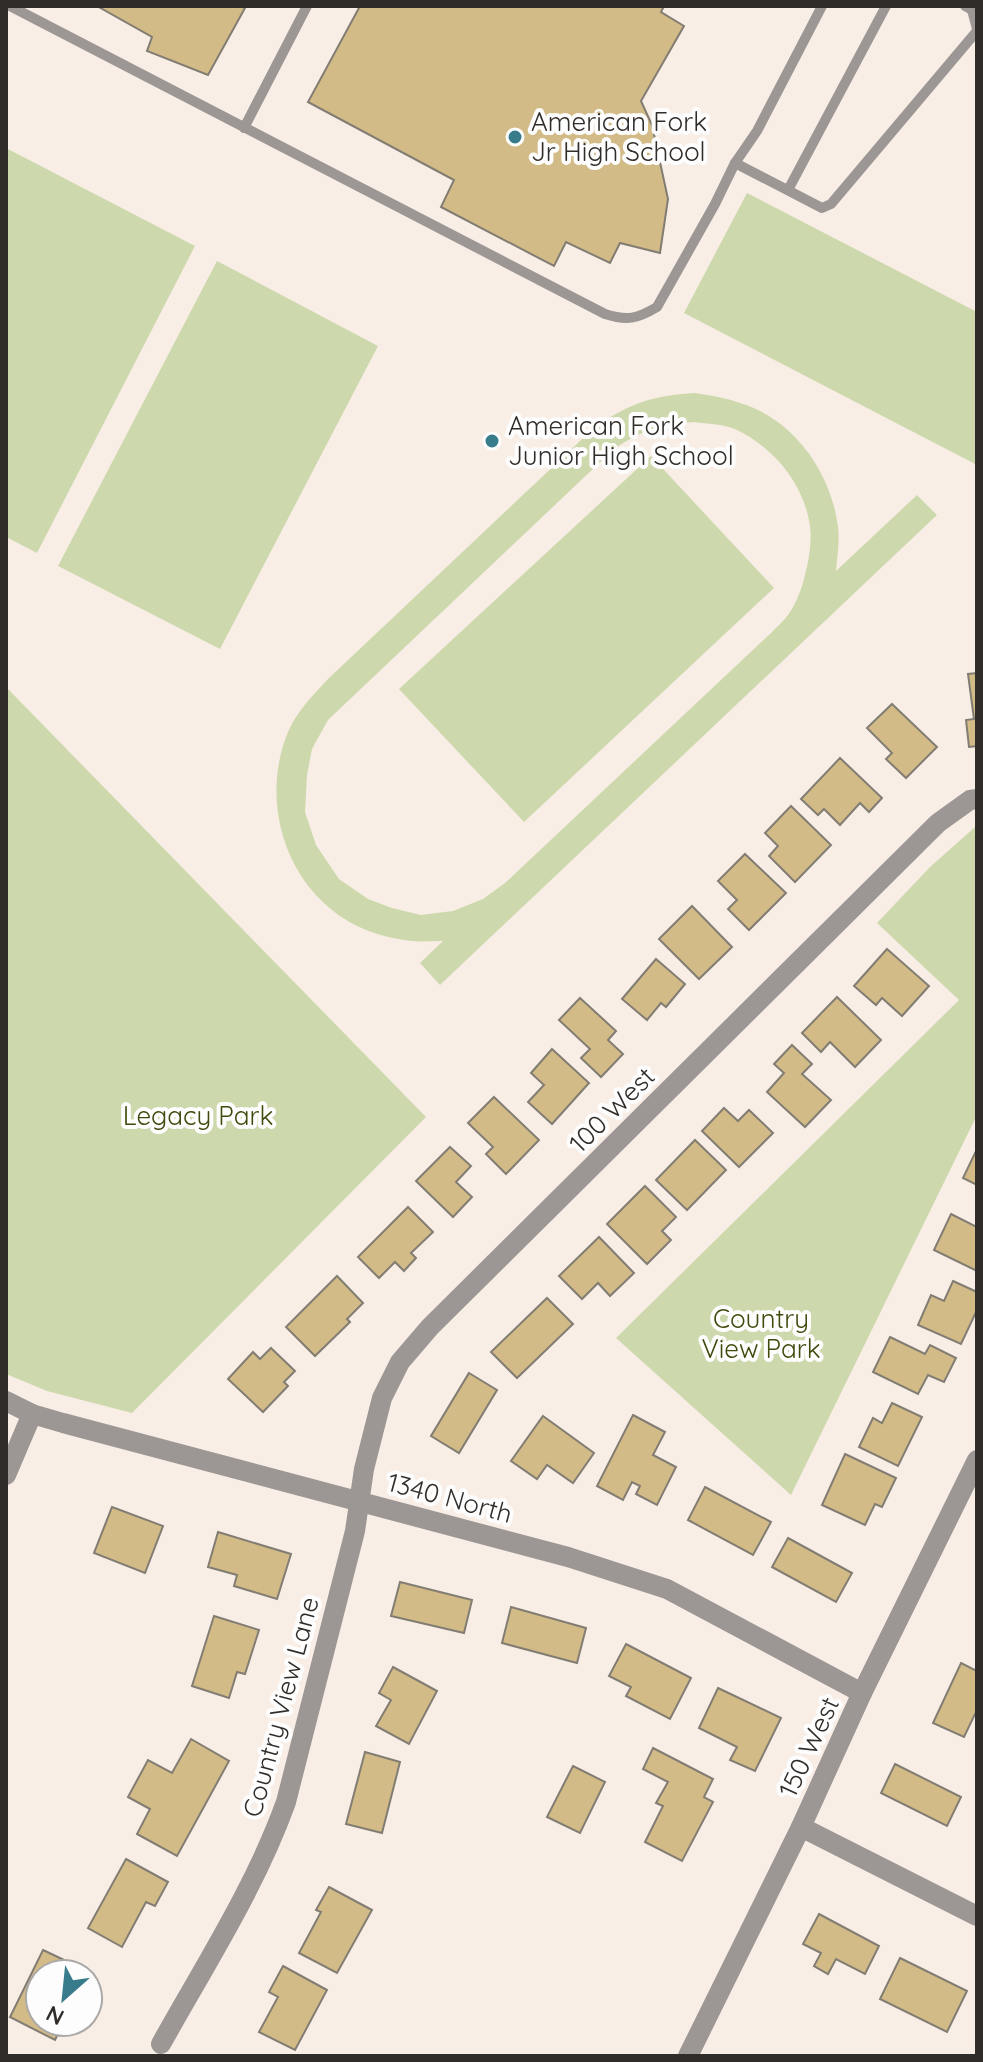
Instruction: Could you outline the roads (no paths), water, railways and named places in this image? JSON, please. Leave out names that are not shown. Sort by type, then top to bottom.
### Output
[{"type":"street","name":"100 West","points":[[359,1501],[382,1398],[400,1362],[420,1339],[938,823],[973,799]]},
{"type":"street","name":"1340 North","points":[[6,1401],[32,1414],[568,1557],[667,1589],[862,1693]]},
{"type":"street","points":[[6,1475],[32,1414]]},
{"type":"street","name":"150 West","points":[[688,2056],[977,1460]]},
{"type":"street","name":"Country View Lane","points":[[161,2044],[258,1872],[286,1802],[355,1531],[359,1501]]},
{"type":"street","points":[[801,1827],[977,1916]]},
{"type":"lane","points":[[10,6],[591,307],[620,319],[641,317],[657,307],[735,163],[757,131],[822,6]]},
{"type":"lane","points":[[244,128],[307,6]]},
{"type":"lane","points":[[788,190],[886,6]]},
{"type":"lane","points":[[735,163],[822,208],[831,204],[977,30],[972,10],[965,6]]},
{"type":"place","name":"American Fork Jr High School","points":[[515,137]]},
{"type":"place","name":"American Fork Junior High School","points":[[492,441]]},
{"type":"park label","name":"Legacy Park","points":[[198,1116]]},
{"type":"park label","name":"Country View Park","points":[[761,1334]]}]
